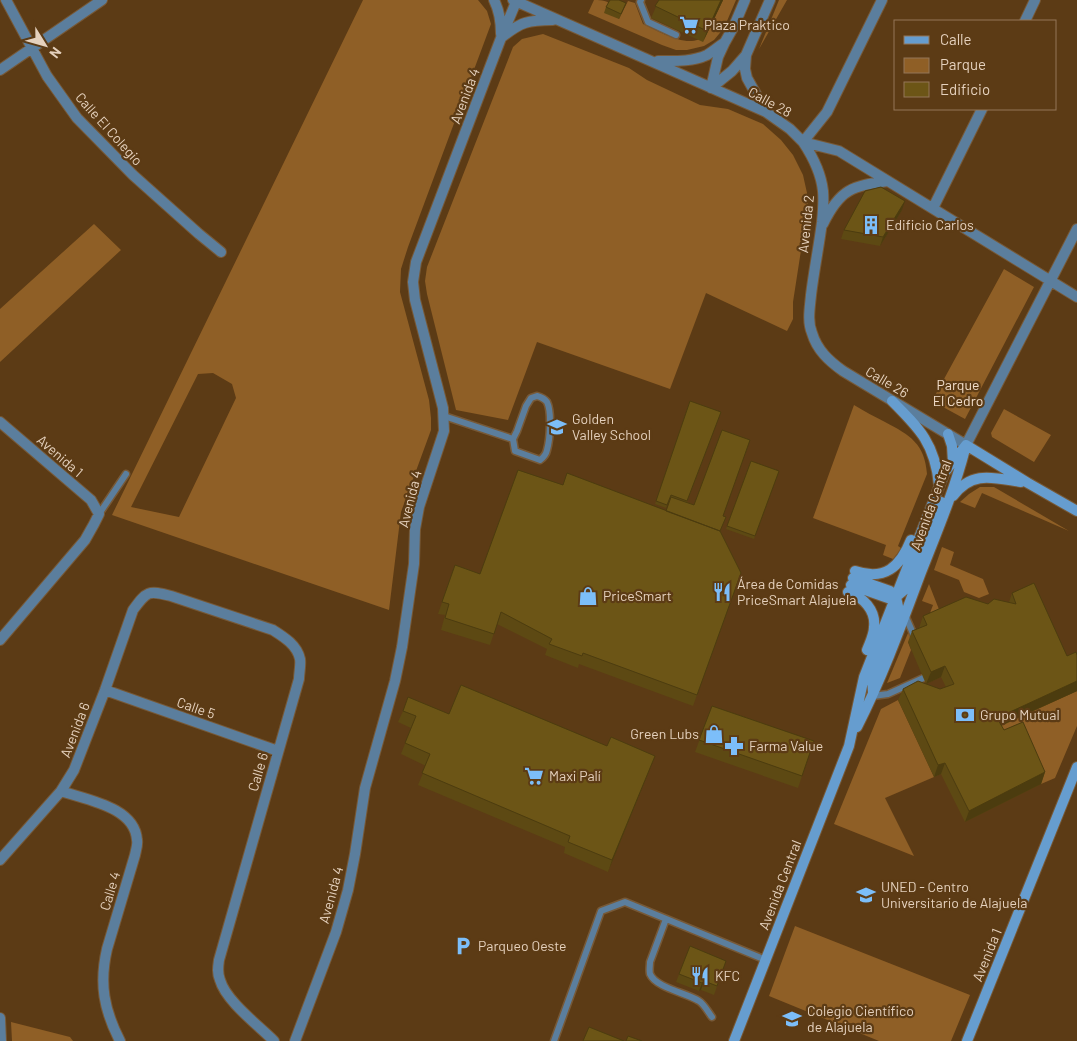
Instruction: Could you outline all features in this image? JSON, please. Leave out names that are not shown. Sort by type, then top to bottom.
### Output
[{"type":"street","name":"Calle El Colegio","points":[[6,0],[47,76],[78,118],[133,175],[221,252]]},
{"type":"street","points":[[0,70],[102,0]]},
{"type":"street","points":[[494,0],[501,19],[501,38]]},
{"type":"street","points":[[711,88],[718,57],[745,0]]},
{"type":"street","points":[[711,88],[732,71],[746,55],[770,0]]},
{"type":"street","points":[[803,142],[827,112],[882,0]]},
{"type":"street","points":[[1026,20],[1036,0]]},
{"type":"street","name":"Avenida 4","points":[[294,1041],[336,932],[348,890],[356,854],[365,788],[395,682],[402,647],[414,564],[415,529],[419,508],[443,438],[443,408],[415,300],[413,282],[416,262],[515,1]]},
{"type":"street","name":"Calle 28","points":[[515,1],[766,112],[790,129],[803,142],[839,151],[1077,296]]},
{"type":"street","points":[[501,38],[514,27],[525,22],[559,20]]},
{"type":"street","points":[[653,61],[677,61],[698,58],[725,42]]},
{"type":"street","points":[[746,55],[745,69],[747,78],[766,112]]},
{"type":"street","points":[[933,208],[982,110]]},
{"type":"street","name":"Avenida 2","points":[[803,142],[815,162],[822,183],[821,229],[809,322],[822,353]]},
{"type":"street","points":[[821,229],[828,213],[844,193],[864,184],[888,181]]},
{"type":"street","name":"Avenida Central","points":[[851,739],[864,677],[945,472],[966,445],[1077,229]]},
{"type":"street","name":"Calle 26","points":[[822,353],[843,372],[966,445]]},
{"type":"street","points":[[892,401],[916,426],[929,445],[937,468],[939,487]]},
{"type":"street","name":"Avenida 1","points":[[0,422],[91,500],[99,514]]},
{"type":"street","points":[[852,581],[888,598],[896,597],[908,587],[951,476],[952,446],[948,434]]},
{"type":"street","points":[[966,445],[1077,511]]},
{"type":"street","name":"Avenida Central","points":[[734,1041],[851,739],[873,696],[890,654],[957,478],[966,445]]},
{"type":"street","points":[[944,513],[954,494],[971,480],[981,477],[1028,483]]},
{"type":"street","points":[[852,581],[864,574],[880,574],[898,564],[906,551],[919,518],[931,509]]},
{"type":"street","points":[[0,640],[85,540],[99,514]]},
{"type":"street","points":[[852,581],[859,596],[871,610],[874,623],[873,634],[859,671],[857,709]]},
{"type":"street","name":"Calle 6","points":[[146,594],[157,593],[171,596],[274,630],[288,640],[296,649],[300,659],[298,679],[219,960],[218,971],[220,981],[230,998],[274,1041]]},
{"type":"street","name":"Avenida 6","points":[[0,860],[62,791],[74,770],[133,610],[146,594]]},
{"type":"street","points":[[890,654],[888,638],[899,611],[896,597]]},
{"type":"street","points":[[873,696],[872,678],[881,654],[878,640]]},
{"type":"street","name":"Calle 5","points":[[105,690],[278,751]]},
{"type":"street","name":"Avenida 1","points":[[967,1041],[1077,767]]},
{"type":"street","name":"Calle 4","points":[[62,791],[113,808],[125,816],[133,826],[137,840],[135,855],[104,961],[103,994],[112,1026],[120,1041]]},
{"type":"street","points":[[0,1021],[1,1041]]},
{"type":"lane","points":[[641,0],[640,2],[648,22],[676,35]]},
{"type":"lane","points":[[536,396],[544,398],[547,402],[551,420],[545,456],[540,460],[515,451],[513,439],[531,398],[536,396]]},
{"type":"lane","points":[[444,416],[513,439]]},
{"type":"lane","points":[[99,514],[126,474]]},
{"type":"lane","points":[[905,615],[916,641]]},
{"type":"lane","points":[[873,696],[888,694],[930,675],[927,666]]},
{"type":"lane","points":[[554,1041],[601,911],[624,902],[766,960]]},
{"type":"lane","points":[[666,919],[650,962],[650,974],[657,982],[701,1002],[712,1017]]},
{"type":"green space","points":[[363,0],[478,0],[487,11],[491,24],[401,269],[400,292],[429,400],[431,430],[401,512],[389,610],[112,515]],"holes":[[[213,373],[232,384],[236,398],[179,517],[131,507],[198,374]]]},
{"type":"green space","points":[[594,0],[608,2],[619,19],[628,1],[635,3],[643,24],[674,38],[691,41],[699,39],[707,33],[723,0],[736,0],[724,28],[714,40],[704,46],[687,50],[676,50],[588,13]]},
{"type":"green space","points":[[779,0],[787,0],[759,49]]},
{"type":"green space","points":[[543,34],[629,68],[647,80],[700,105],[728,109],[763,124],[781,140],[793,155],[803,175],[808,205],[793,302],[793,319],[787,331],[706,293],[670,389],[537,342],[508,420],[456,410],[425,281],[427,267],[513,47],[522,39]]},
{"type":"green space","points":[[94,224],[121,250],[0,362],[0,309]]},
{"type":"green space","name":"Parque El Cedro","points":[[1004,269],[1034,287],[965,419],[932,401]]},
{"type":"green space","points":[[854,405],[909,436],[919,448],[926,464],[927,474],[898,546],[901,548],[893,559],[883,555],[886,545],[813,518]]},
{"type":"green space","points":[[1004,409],[1051,435],[1034,462],[992,437],[991,433]]},
{"type":"green space","points":[[980,487],[994,487],[1069,531],[982,493],[975,508],[960,502]]},
{"type":"green space","points":[[942,547],[954,552],[950,565],[983,579],[989,594],[979,598],[964,592],[959,580],[934,570]]},
{"type":"green space","points":[[929,584],[942,617],[934,621],[930,613],[933,605],[922,601]]},
{"type":"green space","points":[[908,633],[914,640],[908,642],[911,650],[900,678],[887,683]]},
{"type":"green space","points":[[1077,691],[1077,726],[1055,778],[1041,784],[993,729]]},
{"type":"green space","points":[[898,700],[934,777],[885,798],[914,856],[834,824],[881,709]]},
{"type":"green space","points":[[795,926],[970,995],[951,1041],[879,1041],[769,996]]},
{"type":"green space","points":[[11,1022],[70,1037],[73,1041],[12,1041]]},
{"type":"building","points":[[610,0],[619,0],[626,3],[621,14],[606,7]]},
{"type":"building","name":"Plaza Praktico","points":[[659,0],[721,0],[707,31],[655,6]]},
{"type":"building","name":"Edificio Carlos","points":[[881,187],[905,201],[883,237],[844,230],[865,191]]},
{"type":"building","points":[[690,401],[721,412],[687,501],[671,495],[667,505],[656,501]]},
{"type":"building","points":[[722,430],[750,440],[723,516],[726,517],[720,531],[666,511],[671,497],[694,505]]},
{"type":"building","points":[[751,461],[779,471],[755,536],[727,526]]},
{"type":"building","name":"PriceSmart","points":[[518,470],[563,485],[567,473],[720,531],[741,573],[697,695],[583,653],[582,656],[549,644],[552,639],[501,612],[494,634],[445,618],[449,604],[442,602],[455,565],[480,574]]},
{"type":"building","name":"Grupo Mutual","points":[[1034,583],[1067,656],[1076,652],[1077,681],[997,718],[1004,730],[1023,722],[1045,772],[969,811],[945,763],[938,765],[903,689],[918,681],[940,689],[954,684],[945,666],[931,672],[912,631],[927,625],[923,616],[966,597],[988,604],[994,599],[1016,604],[1012,593]]},
{"type":"building","name":"Maxi Palí","points":[[461,685],[607,746],[611,737],[655,756],[612,860],[568,842],[570,836],[422,773],[430,754],[405,743],[416,716],[403,711],[408,697],[449,714]]},
{"type":"building","points":[[712,706],[814,741],[802,776],[699,740]]},
{"type":"building","name":"KFC","points":[[690,946],[726,961],[717,986],[704,981],[702,983],[679,974]]},
{"type":"building","points":[[589,1027],[624,1041],[583,1041]]},
{"type":"building","points":[[628,1036],[642,1041],[626,1041]]},
{"type":"place","name":"Plaza Praktico","points":[[689,25]]},
{"type":"place","name":"Edificio Carlos","points":[[871,225]]},
{"type":"place","name":"Golden Valley School","points":[[557,427]]},
{"type":"place","name":"Área de Comidas PriceSmart Alajuela","points":[[722,592]]},
{"type":"place","name":"PriceSmart","points":[[588,596]]},
{"type":"place","name":"Grupo Mutual","points":[[965,715]]},
{"type":"place","name":"Green Lubs","points":[[714,734]]},
{"type":"place","name":"Farma Value","points":[[734,746]]},
{"type":"place","name":"Maxi Palí","points":[[534,776]]},
{"type":"place","name":"UNED - Centro Universitario de Alajuela","points":[[866,895]]},
{"type":"place","name":"Parqueo Oeste","points":[[463,946]]},
{"type":"place","name":"KFC","points":[[700,976]]},
{"type":"place","name":"Colegio Científico de Alajuela","points":[[792,1019]]}]
